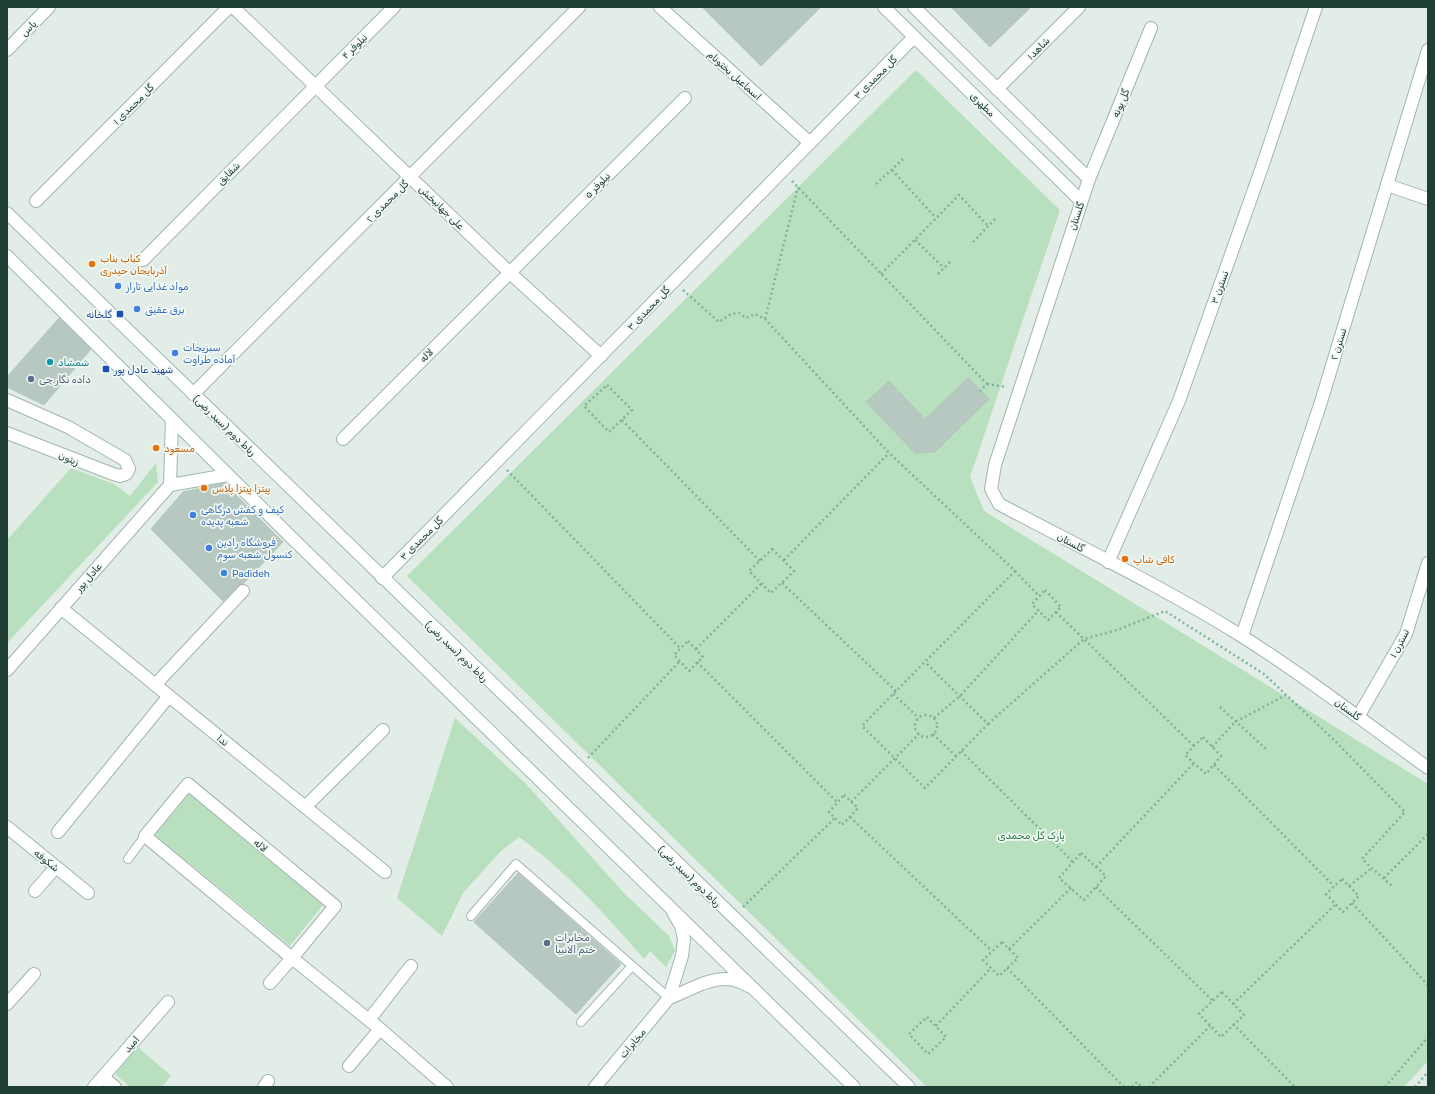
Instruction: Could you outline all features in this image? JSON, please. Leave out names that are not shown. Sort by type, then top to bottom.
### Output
[{"type":"street","name":"یاس","points":[[7,50],[49,7]]},
{"type":"street","name":"گل محمدی ۱","points":[[36,201],[229,7]]},
{"type":"street","name":"علی جهانبخش","points":[[233,7],[509,272],[601,356]]},
{"type":"street","name":"نیلوفر ۴","points":[[314,86],[394,7]]},
{"type":"street","name":"گل محمدی ۲","points":[[193,394],[579,7]]},
{"type":"street","name":"اسماعیل بختونام","points":[[660,7],[810,143]]},
{"type":"street","name":"مطهری","points":[[884,7],[1081,201]]},
{"type":"street","name":"مطهری","points":[[914,7],[1089,179]]},
{"type":"street","name":"شاهد۱","points":[[997,89],[1079,7]]},
{"type":"street","name":"نسترن ۳","points":[[1108,562],[1178,401],[1262,167],[1316,7]]},
{"type":"street","name":"گل پونه","points":[[1089,179],[1151,28]]},
{"type":"street","name":"گل محمدی ۳","points":[[382,578],[914,37]]},
{"type":"street","name":"نسترن ۲","points":[[1242,636],[1320,405],[1428,50]]},
{"type":"street","name":"شقایق","points":[[143,260],[314,86]]},
{"type":"street","name":"نیلوفر ۵","points":[[509,272],[685,98]]},
{"type":"street","name":"گلستان","points":[[1089,179],[995,465],[991,489],[999,504],[1196,608],[1242,636],[1428,768]]},
{"type":"street","points":[[1387,185],[1428,198]]},
{"type":"street","name":"رباط دوم (سید رضی)","points":[[9,218],[909,1087]]},
{"type":"street","points":[[7,256],[228,475],[853,1087]]},
{"type":"street","name":"لاله","points":[[343,439],[509,272]]},
{"type":"street","name":"زیتون","points":[[7,400],[68,427],[125,460],[129,469],[126,474],[120,476],[113,474],[7,433]]},
{"type":"street","points":[[172,418],[170,485],[228,475]]},
{"type":"street","name":"عادل پور","points":[[7,670],[170,485]]},
{"type":"street","name":"نسترن ۱","points":[[1358,717],[1406,634],[1428,563]]},
{"type":"street","points":[[155,685],[243,591]]},
{"type":"street","name":"ندا","points":[[61,608],[385,872]]},
{"type":"street","points":[[58,832],[169,696]]},
{"type":"street","points":[[305,807],[383,730]]},
{"type":"street","name":"لاله","points":[[145,836],[188,784],[335,906],[270,983]]},
{"type":"street","name":"شکوفه","points":[[7,827],[88,893]]},
{"type":"street","points":[[145,836],[292,958],[380,1028],[447,1087]]},
{"type":"street","points":[[35,891],[56,867]]},
{"type":"street","points":[[669,998],[682,956],[684,939],[681,926],[672,909]]},
{"type":"street","points":[[369,1020],[411,966]]},
{"type":"street","points":[[7,1004],[34,974]]},
{"type":"street","points":[[669,998],[718,979],[734,980],[751,987]]},
{"type":"street","name":"مخابرات","points":[[595,1087],[669,998]]},
{"type":"street","name":"امید","points":[[94,1087],[168,1002]]},
{"type":"street","points":[[348,1066],[380,1028]]},
{"type":"street","points":[[103,1077],[116,1087]]},
{"type":"lane","name":"لاله","points":[[128,859],[145,836]]},
{"type":"lane","points":[[471,916],[516,864],[669,998]]},
{"type":"lane","points":[[581,1022],[632,966]]},
{"type":"path","points":[[876,184],[903,159]]},
{"type":"path","points":[[892,170],[936,218]]},
{"type":"path","points":[[765,320],[798,187],[987,384],[1020,390]]},
{"type":"path","points":[[881,274],[959,195],[988,226]]},
{"type":"path","points":[[973,242],[997,217]]},
{"type":"path","points":[[915,240],[944,268]]},
{"type":"path","points":[[938,274],[950,262]]},
{"type":"path","points":[[689,295],[719,322],[731,314],[739,313],[746,318],[755,314],[765,320],[889,453],[1015,571],[1039,596]]},
{"type":"path","points":[[607,384],[632,410],[622,420],[609,432],[584,406],[607,384]]},
{"type":"path","points":[[980,390],[987,384]]},
{"type":"path","points":[[622,420],[760,560]]},
{"type":"path","points":[[784,560],[889,453]]},
{"type":"path","points":[[509,474],[681,649]]},
{"type":"path","points":[[772,549],[784,560],[794,571],[771,594],[749,571],[772,549]]},
{"type":"path","points":[[1015,571],[862,726],[925,788],[988,724],[1084,640],[1117,630],[1165,611],[1264,674],[1332,738],[1406,812],[1362,859],[1392,886]]},
{"type":"path","points":[[782,583],[896,691]]},
{"type":"path","points":[[696,649],[761,584]]},
{"type":"path","points":[[1045,590],[1061,607],[1048,620],[1032,604],[1039,596],[1045,590]]},
{"type":"path","points":[[934,718],[960,696],[1039,610]]},
{"type":"path","points":[[1056,612],[1194,746]]},
{"type":"path","points":[[688,641],[703,656],[689,671],[674,655],[681,649],[688,641]]},
{"type":"path","points":[[590,756],[680,661]]},
{"type":"path","points":[[697,662],[838,802]]},
{"type":"path","points":[[925,662],[988,724]]},
{"type":"path","points":[[893,694],[918,718]]},
{"type":"path","points":[[1212,747],[1235,722],[1286,695]]},
{"type":"path","points":[[1220,706],[1235,722],[1266,749]]},
{"type":"path","points":[[919,734],[915,724],[918,718],[925,715],[934,718],[937,724],[933,734]]},
{"type":"path","points":[[851,802],[919,734]]},
{"type":"path","points":[[919,734],[926,736],[933,734]]},
{"type":"path","points":[[933,734],[956,756]]},
{"type":"path","points":[[1203,737],[1221,756],[1206,774],[1185,755],[1194,746],[1203,737]]},
{"type":"path","points":[[962,751],[1073,862]]},
{"type":"path","points":[[1096,867],[1194,763]]},
{"type":"path","points":[[1214,764],[1334,886]]},
{"type":"path","points":[[844,795],[858,808],[842,825],[829,812],[838,802],[844,795]]},
{"type":"path","points":[[850,816],[992,951]]},
{"type":"path","points":[[744,907],[835,818]]},
{"type":"path","points":[[1384,878],[1428,834]]},
{"type":"path","points":[[1081,854],[1096,867],[1106,876],[1084,900],[1059,878],[1081,854]]},
{"type":"path","points":[[1349,886],[1372,868]]},
{"type":"path","points":[[1342,878],[1349,886],[1359,896],[1343,912],[1326,894],[1342,878]]},
{"type":"path","points":[[1096,887],[1214,1001]]},
{"type":"path","points":[[1009,949],[1071,888]]},
{"type":"path","points":[[1352,903],[1428,985]]},
{"type":"path","points":[[1233,1004],[1336,904]]},
{"type":"path","points":[[1002,942],[1018,958],[999,976],[983,960],[992,951],[1002,942]]},
{"type":"path","points":[[936,1026],[991,968]]},
{"type":"path","points":[[1008,968],[1124,1087]]},
{"type":"path","points":[[1222,992],[1233,1004],[1244,1015],[1221,1037],[1199,1014],[1222,992]]},
{"type":"path","points":[[927,1017],[936,1026],[946,1037],[928,1054],[909,1034],[927,1017]]},
{"type":"path","points":[[1233,1024],[1295,1087]]},
{"type":"path","points":[[1149,1087],[1210,1026]]},
{"type":"path","points":[[1385,1087],[1428,1038]]},
{"type":"path","points":[[1415,1087],[1428,1072]]},
{"type":"path","points":[[1132,1087],[1137,1082],[1142,1087]]},
{"type":"green space","name":"پارک گل محمدی","points":[[916,70],[1060,210],[970,477],[984,511],[1428,784],[1428,1061],[1404,1087],[927,1087],[407,576]]},
{"type":"green space","points":[[156,463],[158,482],[7,643],[7,540],[71,468],[114,484],[130,496]]},
{"type":"green space","points":[[455,718],[526,784],[624,893],[669,936],[675,951],[666,967],[650,951],[644,959],[585,894],[553,864],[519,837],[500,852],[463,893],[442,936],[397,898]]},
{"type":"green space","points":[[189,794],[323,905],[290,946],[155,835]]},
{"type":"green space","points":[[138,1047],[171,1076],[162,1087],[130,1087],[115,1074]]},
{"type":"building","points":[[702,7],[821,7],[761,66]]},
{"type":"building","points":[[951,7],[1031,7],[990,47]]},
{"type":"building","name":"شمشاد","points":[[59,318],[91,349],[44,405],[7,387],[7,377]]},
{"type":"building","points":[[968,378],[989,399],[935,452],[915,453],[866,402],[889,381],[925,419]]},
{"type":"building","name":"Padideh","points":[[224,483],[283,542],[243,584],[238,586],[223,601],[151,529],[183,492]]},
{"type":"building","name":"مخابرات ختم الانبیا","points":[[518,873],[621,964],[576,1014],[474,922]]},
{"type":"place","name":"کباب بناب آذربایجان حیدری","points":[[92,264]]},
{"type":"place","name":"مواد غذایی تاراز","points":[[118,286]]},
{"type":"place","name":"برق عقیق","points":[[137,309]]},
{"type":"place","name":"گلخانه","points":[[120,314]]},
{"type":"place","name":"سبزیجات آماده طراوت","points":[[175,353]]},
{"type":"place","name":"شمشاد","points":[[50,362]]},
{"type":"place","name":"شهید عادل پور","points":[[106,369]]},
{"type":"place","name":"داده نگار جی","points":[[31,379]]},
{"type":"place","name":"مسعود","points":[[156,448]]},
{"type":"place","name":"پیتزا پیتزا پلاس","points":[[204,488]]},
{"type":"place","name":"کیف و کفش درگاهی شعبه پدیده","points":[[193,515]]},
{"type":"place","name":"فروشگاه رادین کنسول شعبه سوم","points":[[209,548]]},
{"type":"place","name":"کافی شاپ","points":[[1125,559]]},
{"type":"place","name":"Padideh","points":[[224,573]]},
{"type":"place","name":"مخابرات ختم الانبیا","points":[[547,943]]}]
